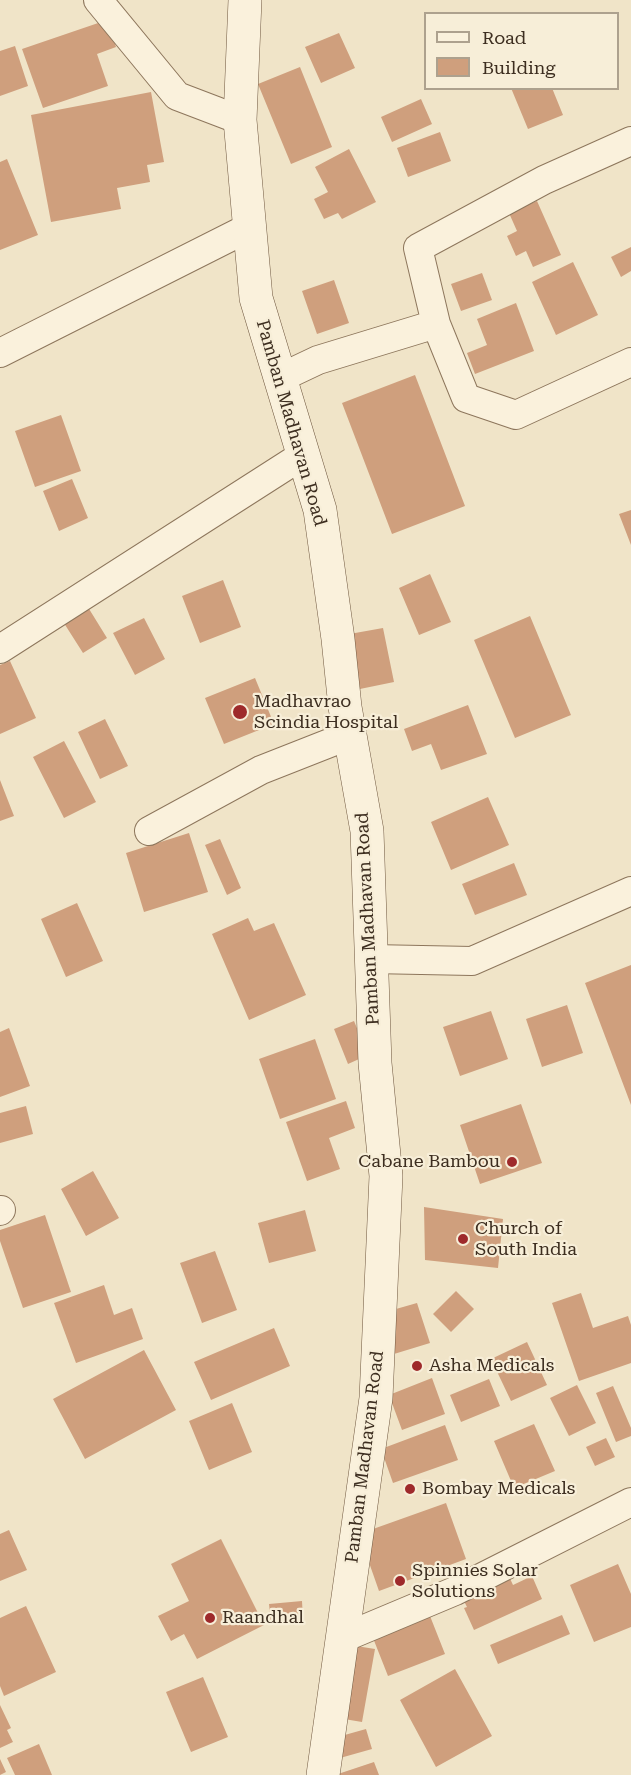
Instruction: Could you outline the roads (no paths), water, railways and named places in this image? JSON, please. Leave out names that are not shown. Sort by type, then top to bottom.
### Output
[{"type":"main road","name":"Pamban Madhavan Road","points":[[245,0],[240,120],[256,298],[320,510],[350,735],[368,831],[375,1063],[386,1176],[376,1398],[323,1775]]},
{"type":"street","points":[[98,0],[177,96],[240,120]]},
{"type":"street","points":[[631,141],[544,180],[418,248],[436,324],[466,398],[516,415],[631,362]]},
{"type":"street","points":[[0,353],[250,227]]},
{"type":"street","points":[[280,378],[318,360],[436,324]]},
{"type":"street","points":[[0,649],[303,455]]},
{"type":"street","points":[[149,831],[261,770],[350,735]]},
{"type":"street","points":[[371,959],[472,961],[631,891]]},
{"type":"street","points":[[342,1638],[455,1591],[631,1502]]},
{"type":"place","name":"Madhavrao Scindia Hospital","points":[[240,712]]},
{"type":"place","name":"Cabane Bambou","points":[[512,1162]]},
{"type":"place","name":"Church of South India","points":[[463,1239]]},
{"type":"place","name":"Asha Medicals","points":[[417,1366]]},
{"type":"place","name":"Bombay Medicals","points":[[410,1489]]},
{"type":"place","name":"Spinnies Solar Solutions","points":[[400,1581]]},
{"type":"place","name":"Raandhal","points":[[210,1618]]}]
